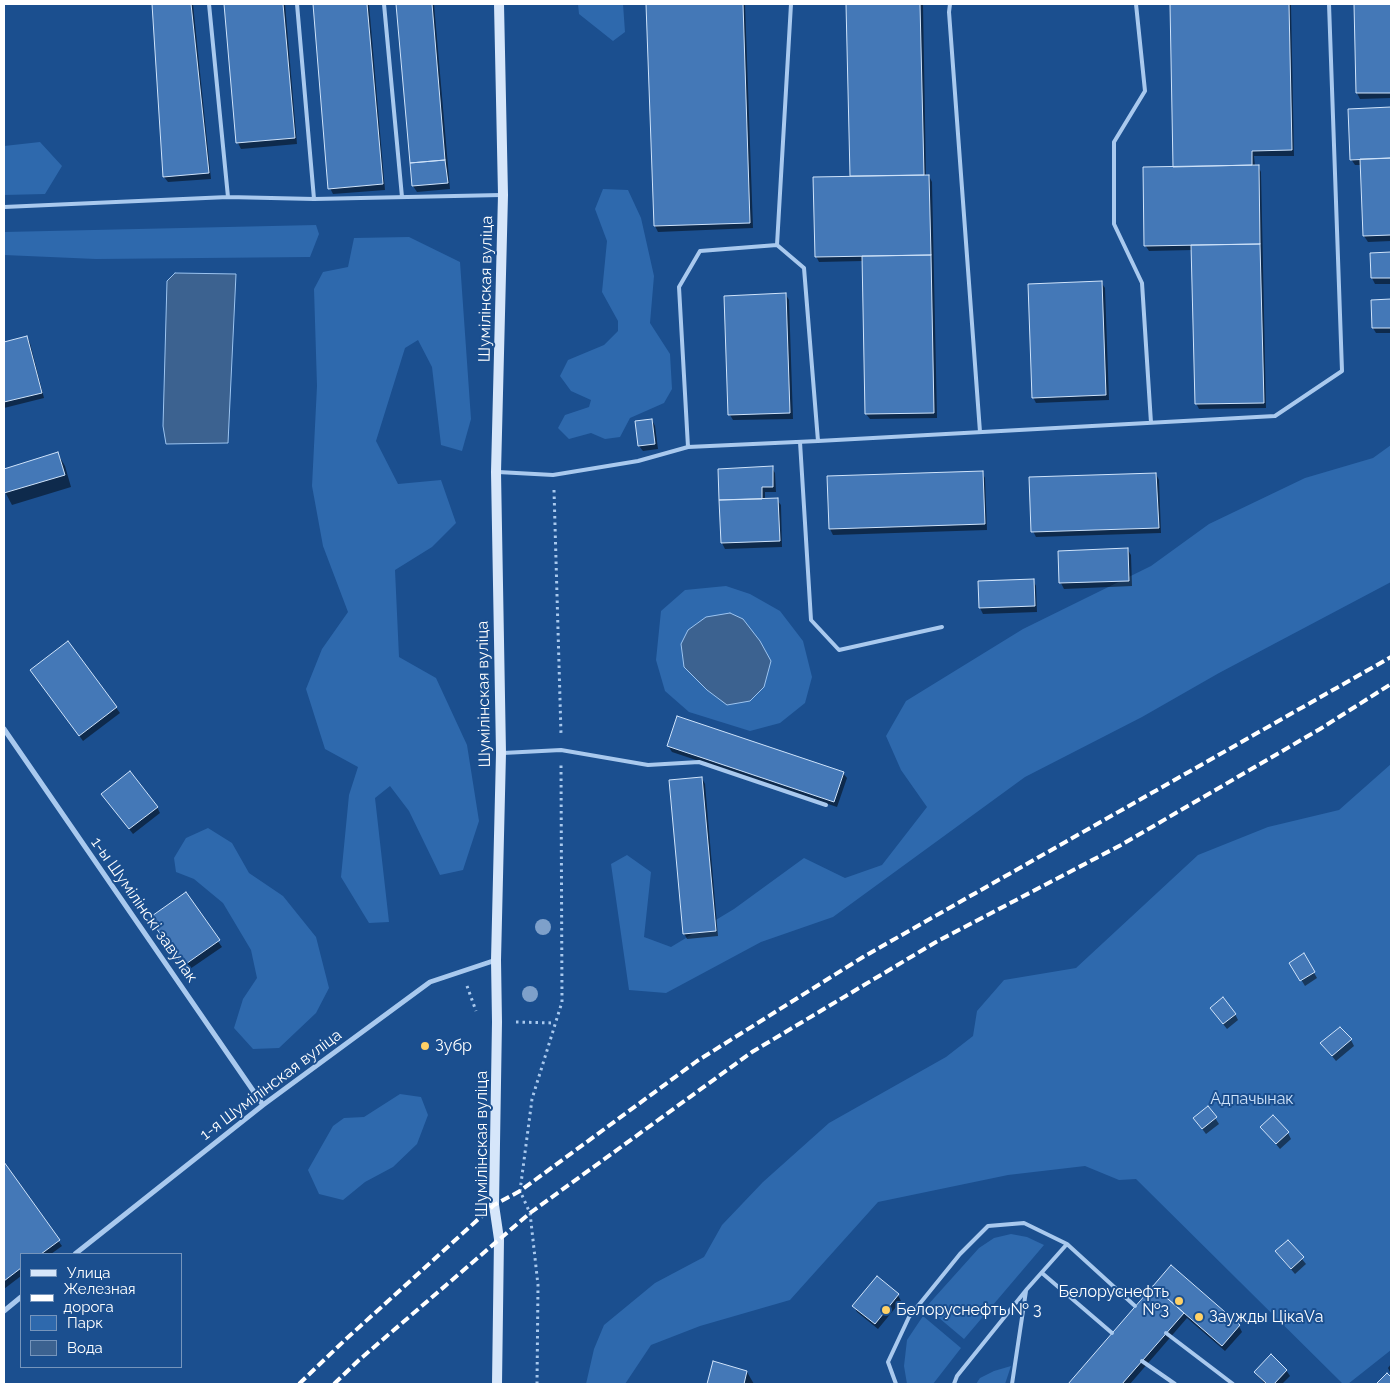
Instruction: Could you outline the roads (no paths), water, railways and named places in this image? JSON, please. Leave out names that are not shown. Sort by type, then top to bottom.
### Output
[{"type":"main road","name":"Шумілінская вуліца","points":[[497,1384],[499,1239],[494,1205],[497,1022],[496,960],[501,753],[496,472],[503,195],[499,4]]},
{"type":"street","name":"1-ы Шумілінскі завулак","points":[[4,729],[263,1105]]},
{"type":"street","name":"1-я Шумілінская вуліца","points":[[76,1253],[263,1105],[430,982],[496,960]]},
{"type":"street","points":[[4,1311],[20,1298]]},
{"type":"lane","points":[[209,4],[228,198]]},
{"type":"lane","points":[[297,4],[314,199]]},
{"type":"lane","points":[[384,4],[402,197]]},
{"type":"lane","points":[[777,245],[791,4]]},
{"type":"lane","points":[[950,4],[949,12],[980,432]]},
{"type":"lane","points":[[1136,4],[1145,91],[1114,142],[1114,224],[1142,283],[1151,423]]},
{"type":"lane","points":[[496,472],[553,475],[638,461],[688,446],[818,442],[1275,416],[1342,371],[1329,4]]},
{"type":"lane","points":[[4,206],[228,198],[314,199],[503,195]]},
{"type":"lane","points":[[688,446],[678,287],[700,251],[777,245],[804,268],[818,442]]},
{"type":"lane","points":[[800,442],[811,620],[839,650],[942,627]]},
{"type":"lane","points":[[501,753],[561,750],[648,765],[699,762],[826,805]]},
{"type":"lane","points":[[896,1384],[888,1362],[909,1317],[960,1254],[988,1226],[1024,1223],[1066,1244],[1135,1306]]},
{"type":"lane","points":[[954,1384],[957,1376],[1066,1244]]},
{"type":"lane","points":[[1042,1272],[1112,1333]]},
{"type":"lane","points":[[1012,1384],[1027,1289]]},
{"type":"lane","points":[[1166,1333],[1233,1384]]},
{"type":"lane","points":[[1142,1361],[1175,1384]]},
{"type":"water","points":[[175,273],[236,274],[228,443],[166,444],[163,426],[167,281]]},
{"type":"water","points":[[730,613],[743,619],[760,641],[771,661],[764,687],[750,701],[727,705],[707,690],[684,667],[681,644],[688,630],[706,617]]},
{"type":"railway","points":[[299,1384],[494,1205],[520,1191],[697,1061],[863,957],[1391,657]]},
{"type":"railway","points":[[334,1384],[359,1360],[530,1213],[752,1052],[936,942],[1121,845],[1320,729],[1391,684]]},
{"type":"place","name":"Зубр","points":[[425,1046]]},
{"type":"place","name":"Белоруснефть №3","points":[[1179,1301]]},
{"type":"place","name":"Белоруснефть № 3","points":[[886,1310]]},
{"type":"place","name":"Заужды ЦікаVа","points":[[1199,1317]]},
{"type":"park label","name":"Адпачынак","points":[[1252,1099]]}]
